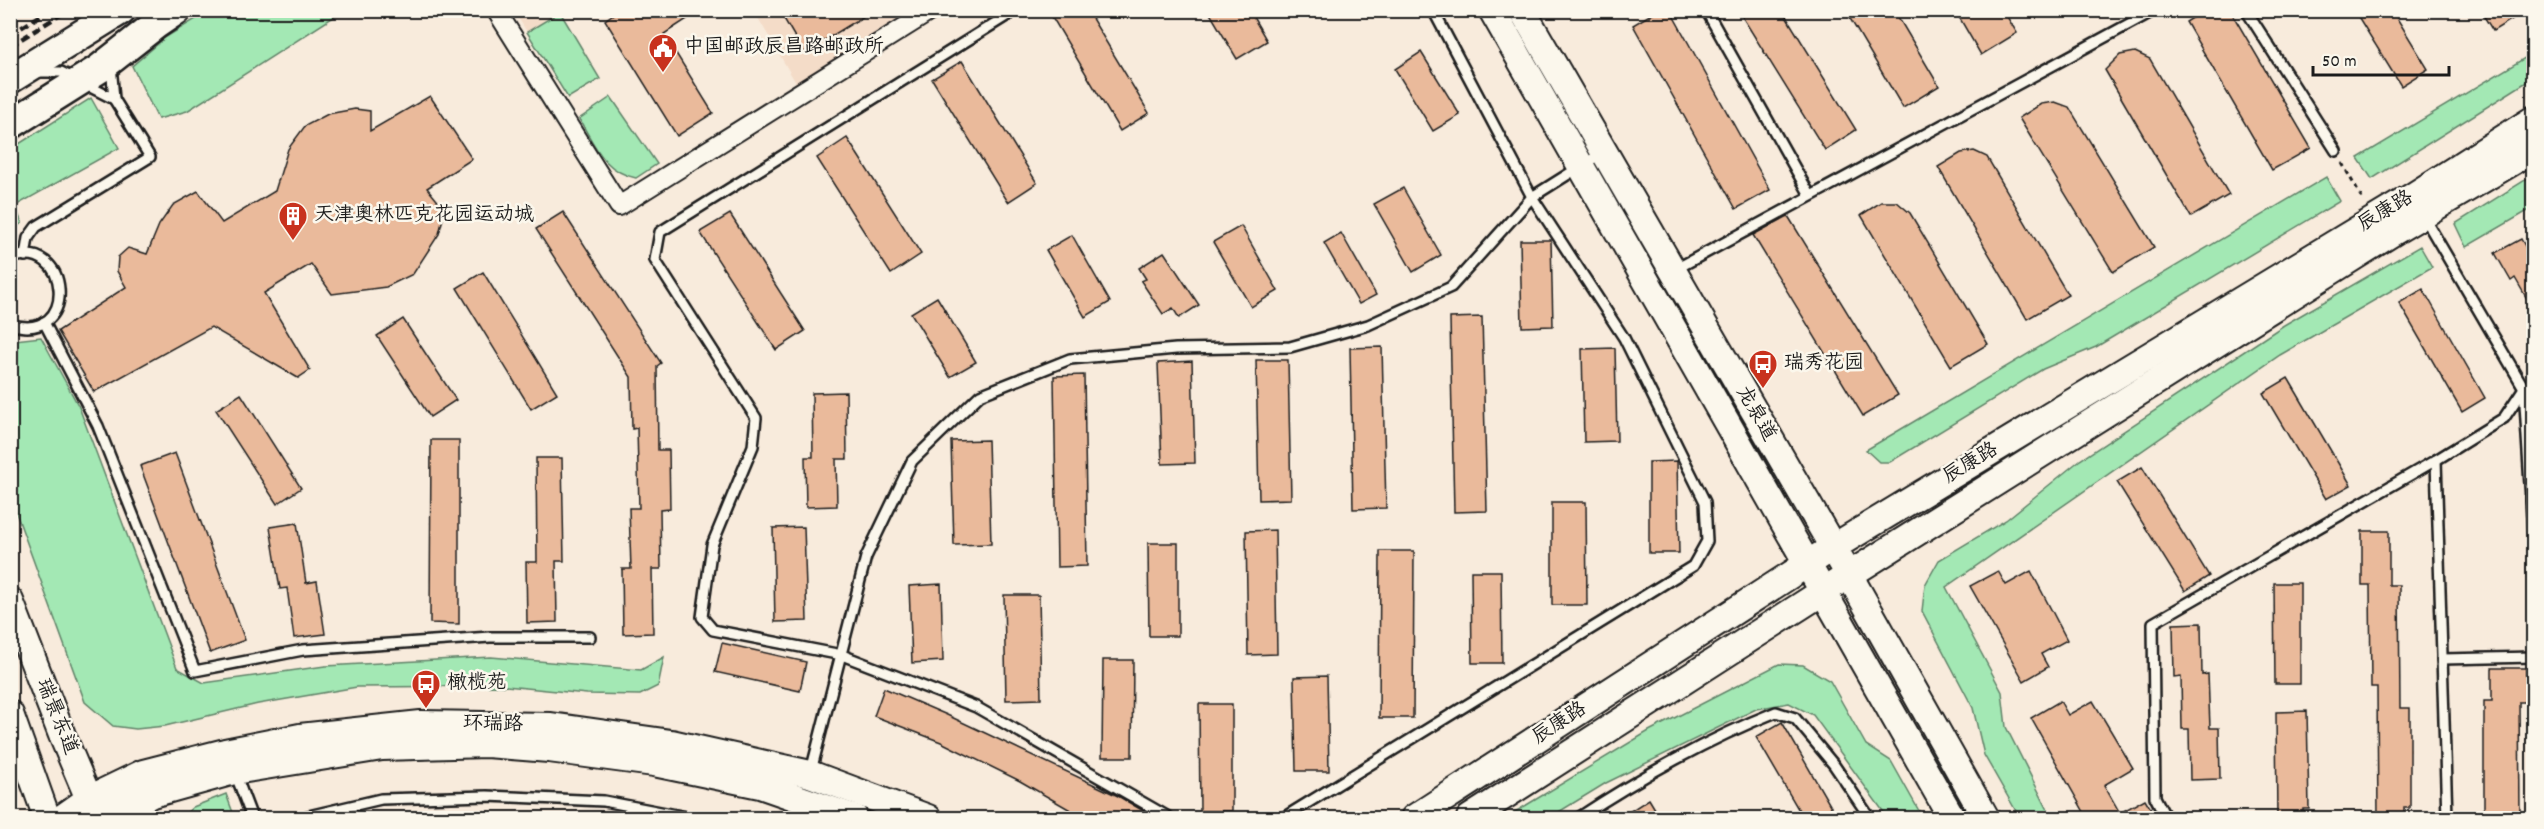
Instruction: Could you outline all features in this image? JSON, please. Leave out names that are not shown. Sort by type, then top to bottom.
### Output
[{"type":"main road","points":[[10,125],[80,81],[111,55],[177,10]]},
{"type":"main road","points":[[16,76],[115,18]]},
{"type":"street","points":[[496,10],[619,206],[932,10]]},
{"type":"street","name":"龙泉道","points":[[1492,10],[1952,819]]},
{"type":"street","name":"龙泉道","points":[[1522,10],[1602,153],[1849,575],[1986,819]]},
{"type":"street","name":"辰康路","points":[[1470,819],[2418,205],[2534,119]]},
{"type":"street","name":"辰康路","points":[[1414,819],[1806,564],[2373,219],[2418,205],[2534,148]]},
{"type":"street","name":"瑞景东道","points":[[10,601],[62,735],[100,812]]},
{"type":"street","name":"瑞景东道","points":[[10,714],[47,819]]},
{"type":"street","name":"环瑞路","points":[[230,762],[300,737],[385,727],[421,724],[550,726],[670,743],[810,774],[928,819]]},
{"type":"street","name":"环瑞路","points":[[62,819],[100,812],[143,773],[374,748],[487,744],[549,749],[654,763],[728,778],[760,785],[855,819]]},
{"type":"lane","points":[[1016,10],[660,232],[655,260],[756,418],[753,446],[712,545],[702,617],[712,630],[842,655],[976,707],[1170,819]]},
{"type":"lane","points":[[1283,819],[1693,566],[1707,541],[1705,502],[1624,338],[1532,197],[1433,10]]},
{"type":"lane","points":[[1706,10],[1810,195]]},
{"type":"lane","points":[[1671,271],[2155,10]]},
{"type":"lane","points":[[2246,10],[2336,151]]},
{"type":"lane","points":[[25,256],[28,238],[36,227],[150,157],[114,99],[111,55]]},
{"type":"lane","points":[[16,76],[61,72],[114,99]]},
{"type":"lane","points":[[810,774],[867,557],[912,461],[980,395],[1070,359],[1176,348],[1290,346],[1368,325],[1451,287],[1532,197],[1602,153]]},
{"type":"lane","points":[[2418,205],[2524,388],[2534,550]]},
{"type":"lane","points":[[10,260],[25,256],[37,258],[55,272],[60,283],[58,306],[44,322],[32,327],[10,324]]},
{"type":"lane","points":[[44,322],[98,426],[195,671],[303,650],[490,637],[590,637]]},
{"type":"lane","points":[[2166,819],[2155,797],[2153,623],[2436,460],[2504,418],[2524,388],[2534,382]]},
{"type":"lane","points":[[2436,460],[2447,819]]},
{"type":"lane","points":[[2442,659],[2534,657]]},
{"type":"lane","points":[[1578,819],[1604,801],[1738,727],[1776,712],[1795,718],[1834,765],[1870,819]]},
{"type":"lane","points":[[230,762],[252,819]]},
{"type":"lane","points":[[300,819],[381,799],[487,796],[604,801],[692,819]]},
{"type":"path","points":[[2336,151],[2373,219]]},
{"type":"shaded area","points":[[514,11],[562,11],[527,32]]},
{"type":"shaded area","points":[[754,11],[911,11],[796,83]]},
{"type":"green space","points":[[209,11],[343,11],[187,111],[158,119],[132,66],[166,37]]},
{"type":"green space","points":[[560,12],[600,79],[568,98],[527,32]]},
{"type":"green space","points":[[2533,53],[2533,78],[2372,179],[2358,158]]},
{"type":"green space","points":[[611,97],[657,164],[636,178],[615,169],[601,156],[579,119]]},
{"type":"green space","points":[[91,98],[119,148],[15,206],[22,223],[11,231],[11,149]]},
{"type":"green space","points":[[2533,175],[2533,208],[2466,247],[2455,224]]},
{"type":"green space","points":[[2326,177],[2340,201],[2096,347],[2043,369],[1890,462],[1879,462],[1866,450]]},
{"type":"green space","points":[[2420,246],[2432,267],[2280,355],[1946,587],[2002,692],[2006,727],[2052,818],[2020,818],[1984,755],[1973,708],[1922,611],[1925,585],[1939,560],[2006,520],[2080,460],[2284,325]]},
{"type":"green space","points":[[41,337],[79,407],[177,668],[204,683],[325,666],[491,657],[641,670],[664,657],[658,686],[640,695],[587,694],[506,686],[357,687],[258,704],[165,726],[136,729],[113,726],[85,702],[11,499],[11,339]]},
{"type":"green space","points":[[1779,664],[1803,665],[1830,681],[1866,745],[1891,761],[1923,818],[1888,818],[1813,715],[1789,703],[1756,709],[1606,783],[1549,818],[1505,818],[1649,731]]},
{"type":"green space","points":[[226,794],[235,818],[181,818],[193,807]]},
{"type":"building","name":"中国邮政辰昌路邮政所","points":[[619,10],[701,10],[664,34],[713,113],[677,136],[605,20]]},
{"type":"building","points":[[779,10],[874,10],[804,53]]},
{"type":"building","points":[[1048,10],[1087,10],[1149,113],[1120,131]]},
{"type":"building","points":[[1208,10],[1249,10],[1267,41],[1237,59]]},
{"type":"building","points":[[1658,10],[1670,10],[1770,190],[1736,209],[1633,25]]},
{"type":"building","points":[[1738,10],[1782,10],[1856,130],[1825,150]]},
{"type":"building","points":[[1845,10],[1894,10],[1939,86],[1903,108]]},
{"type":"building","points":[[1955,10],[2003,10],[2017,33],[1981,55]]},
{"type":"building","points":[[2205,10],[2230,10],[2311,148],[2272,170],[2186,22]]},
{"type":"building","points":[[2354,10],[2392,10],[2428,69],[2401,86]]},
{"type":"building","points":[[2480,10],[2527,10],[2493,31]]},
{"type":"building","points":[[1421,52],[1460,115],[1433,131],[1395,69]]},
{"type":"building","points":[[2135,52],[2150,59],[2229,195],[2191,217],[2105,70],[2120,55]]},
{"type":"building","points":[[962,61],[1037,183],[1008,202],[932,79]]},
{"type":"building","name":"天津奥林匹克花园运动城","points":[[430,96],[472,159],[427,188],[445,210],[439,234],[413,274],[386,287],[332,294],[311,264],[264,293],[310,370],[298,378],[211,327],[94,392],[58,331],[126,287],[117,271],[118,257],[128,248],[147,254],[159,225],[173,205],[198,191],[222,223],[275,191],[288,149],[305,126],[328,114],[355,109],[370,111],[370,131]]},
{"type":"building","points":[[2055,102],[2069,107],[2154,247],[2113,272],[2019,118],[2041,104]]},
{"type":"building","points":[[847,138],[921,254],[891,274],[817,158]]},
{"type":"building","points":[[1974,151],[1987,157],[2068,295],[2027,319],[1938,167],[1961,153]]},
{"type":"building","points":[[1403,188],[1441,255],[1413,272],[1374,204]]},
{"type":"building","points":[[1881,202],[1897,202],[1910,213],[1988,344],[1951,366],[1861,215]]},
{"type":"building","points":[[563,212],[661,363],[657,366],[658,450],[669,450],[670,509],[660,510],[661,569],[652,569],[653,633],[623,634],[622,569],[631,569],[629,508],[639,508],[637,428],[632,429],[631,377],[536,229]]},
{"type":"building","points":[[730,214],[805,331],[776,350],[700,232]]},
{"type":"building","points":[[1788,216],[1898,395],[1863,416],[1753,235]]},
{"type":"building","points":[[1241,226],[1278,291],[1251,307],[1213,242]]},
{"type":"building","points":[[1341,233],[1376,295],[1359,304],[1324,243]]},
{"type":"building","points":[[1072,235],[1110,302],[1085,317],[1046,250]]},
{"type":"building","points":[[2521,239],[2534,262],[2534,311],[2515,278],[2511,281],[2495,253]]},
{"type":"building","points":[[1520,240],[1551,240],[1553,326],[1522,327]]},
{"type":"building","points":[[1164,252],[1199,305],[1179,318],[1173,308],[1163,314],[1141,281],[1146,279],[1139,268]]},
{"type":"building","points":[[483,272],[557,393],[531,409],[457,288]]},
{"type":"building","points":[[2423,289],[2485,398],[2462,412],[2399,303]]},
{"type":"building","points":[[937,297],[976,362],[950,377],[911,313]]},
{"type":"building","points":[[1482,317],[1487,511],[1454,512],[1450,318]]},
{"type":"building","points":[[403,319],[456,400],[430,417],[377,336]]},
{"type":"building","points":[[1382,347],[1386,508],[1353,509],[1350,348]]},
{"type":"building","points":[[1615,348],[1617,441],[1584,442],[1582,349]]},
{"type":"building","points":[[1256,360],[1288,360],[1291,499],[1259,500]]},
{"type":"building","points":[[1192,361],[1195,463],[1162,464],[1158,363]]},
{"type":"building","points":[[1084,375],[1087,566],[1057,567],[1054,376]]},
{"type":"building","points":[[2288,378],[2351,485],[2326,499],[2263,393]]},
{"type":"building","points":[[846,392],[847,459],[836,459],[837,506],[806,507],[805,457],[813,457],[812,393]]},
{"type":"building","points":[[241,394],[301,488],[277,504],[216,410]]},
{"type":"building","points":[[431,440],[459,440],[459,624],[430,623]]},
{"type":"building","points":[[988,440],[991,544],[954,545],[951,441]]},
{"type":"building","points":[[175,453],[245,640],[210,653],[140,466]]},
{"type":"building","points":[[536,458],[562,458],[564,561],[556,561],[557,622],[527,623],[526,562],[537,562]]},
{"type":"building","points":[[1677,461],[1679,553],[1649,553],[1649,462]]},
{"type":"building","points":[[2142,467],[2209,576],[2185,591],[2117,482]]},
{"type":"building","points":[[1552,502],[1586,502],[1587,605],[1552,605]]},
{"type":"building","points":[[297,523],[306,583],[317,581],[325,634],[294,638],[287,588],[280,589],[270,527]]},
{"type":"building","points":[[804,527],[807,621],[775,622],[773,528]]},
{"type":"building","points":[[1275,530],[1277,654],[1248,655],[1246,531]]},
{"type":"building","points":[[2362,531],[2389,531],[2389,585],[2399,585],[2400,708],[2410,708],[2410,808],[2404,808],[2404,819],[2378,819],[2377,687],[2371,687],[2370,585],[2362,585]]},
{"type":"building","points":[[1148,543],[1178,543],[1178,636],[1149,636]]},
{"type":"building","points":[[1380,551],[1414,551],[1413,718],[1379,718]]},
{"type":"building","points":[[1471,571],[1501,571],[1502,663],[1472,663]]},
{"type":"building","points":[[1998,571],[2006,585],[2031,571],[2067,640],[2041,654],[2048,667],[2024,681],[1970,586]]},
{"type":"building","points":[[2274,583],[2300,583],[2300,684],[2275,684]]},
{"type":"building","points":[[941,584],[943,661],[912,663],[909,586]]},
{"type":"building","points":[[1004,595],[1039,595],[1041,699],[1006,700]]},
{"type":"building","points":[[2201,623],[2202,675],[2208,674],[2210,728],[2219,728],[2220,779],[2190,780],[2189,729],[2182,729],[2181,676],[2174,677],[2173,624]]},
{"type":"building","points":[[722,643],[806,662],[800,691],[715,672]]},
{"type":"building","points":[[1103,660],[1133,660],[1132,757],[1102,757]]},
{"type":"building","points":[[2492,668],[2526,668],[2526,702],[2519,702],[2520,816],[2484,816],[2484,701],[2492,701]]},
{"type":"building","points":[[1327,676],[1329,771],[1296,771],[1294,677]]},
{"type":"building","points":[[884,688],[947,715],[1118,796],[1157,819],[1086,819],[1020,781],[941,742],[874,716]]},
{"type":"building","points":[[2060,701],[2068,715],[2093,701],[2133,768],[2104,785],[2120,813],[2145,799],[2157,819],[2088,819],[2031,718]]},
{"type":"building","points":[[1199,704],[1232,704],[1232,811],[1200,811]]},
{"type":"building","points":[[2307,711],[2309,809],[2303,809],[2303,819],[2277,819],[2276,712]]},
{"type":"building","points":[[1782,722],[1834,812],[1823,819],[1804,819],[1756,737]]},
{"type":"building","points":[[1649,799],[1661,819],[1618,819]]},
{"type":"railway","points":[[10,35],[49,10]]},
{"type":"railway","points":[[10,46],[68,10]]},
{"type":"place","name":"中国邮政辰昌路邮政所","points":[[663,74]]},
{"type":"place","name":"天津奥林匹克花园运动城","points":[[293,242]]},
{"type":"place","name":"瑞秀花园","points":[[1763,390]]},
{"type":"place","name":"橄榄苑","points":[[426,710]]}]
